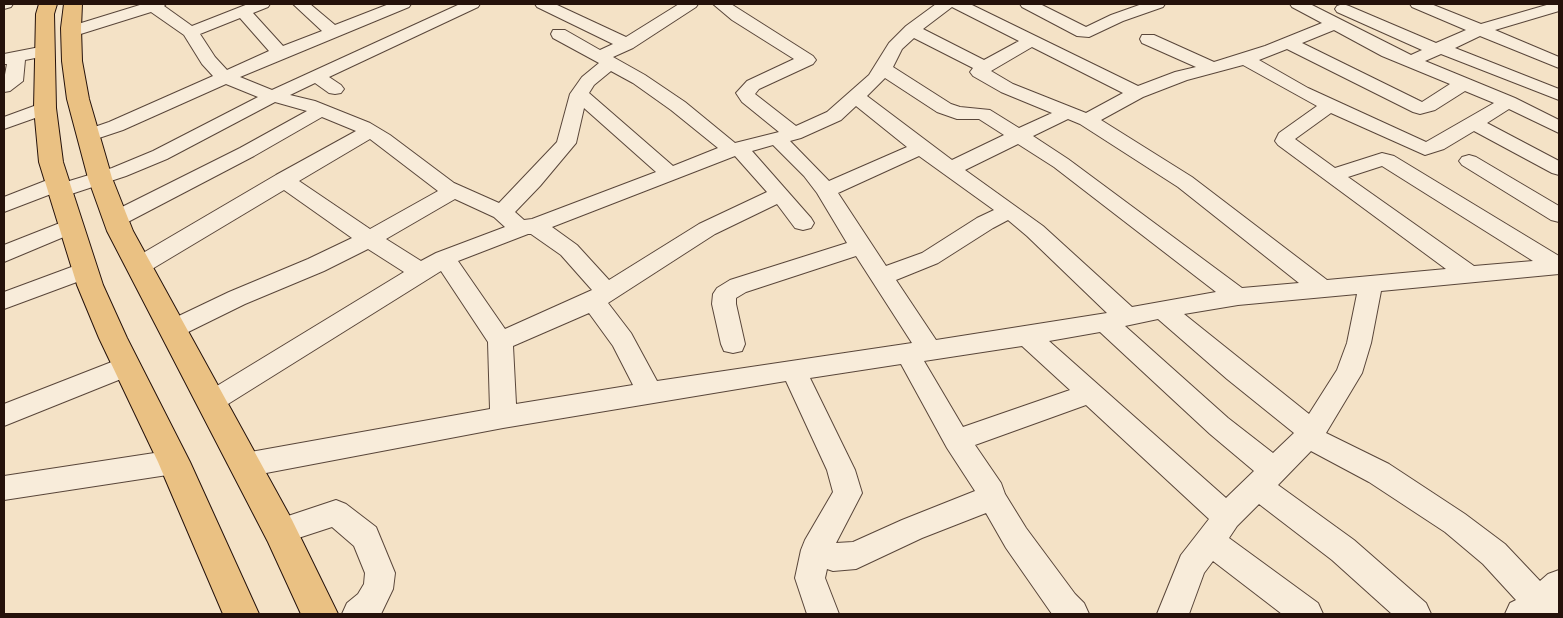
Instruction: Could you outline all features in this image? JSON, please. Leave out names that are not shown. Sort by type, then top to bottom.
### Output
[{"type":"main road","points":[[48,4],[45,14],[45,108],[51,162],[70,226],[85,270],[127,366],[174,462],[241,614]]},
{"type":"main road","points":[[73,4],[71,32],[72,61],[87,136],[100,178],[116,219],[172,329],[280,531],[320,614]]},
{"type":"street","points":[[190,32],[261,4]]},
{"type":"street","points":[[302,4],[331,33],[361,55]]},
{"type":"street","points":[[87,136],[133,119],[280,53],[331,33],[371,12],[403,4]]},
{"type":"street","points":[[4,205],[58,187],[100,178],[160,155],[273,96],[472,4]]},
{"type":"street","points":[[543,4],[627,44]]},
{"type":"street","points":[[502,212],[566,143],[579,94],[605,60],[690,4]]},
{"type":"street","points":[[721,4],[738,17],[807,60],[753,85],[745,93],[785,136],[826,190],[838,212],[882,276],[918,351],[957,440],[991,492],[991,496],[1016,538],[1064,605],[1073,614]]},
{"type":"street","points":[[958,4],[1137,93]]},
{"type":"street","points":[[1028,4],[1083,32],[1089,32],[1117,18],[1157,4]]},
{"type":"street","points":[[1298,4],[1410,62],[1508,102],[1559,127]]},
{"type":"street","points":[[1418,4],[1559,63]]},
{"type":"street","points":[[71,32],[155,5],[190,32],[208,60],[227,77],[241,85],[322,110],[370,131],[431,177],[454,191],[502,212],[569,250],[600,297],[650,392]]},
{"type":"street","points":[[212,402],[444,258],[669,173],[736,149],[785,136],[834,116],[856,97],[883,69],[895,47],[936,6]]},
{"type":"street","points":[[950,169],[1019,136],[1181,76],[1244,59],[1288,43],[1328,21],[1349,6],[1439,49],[1559,95]]},
{"type":"street","points":[[1510,6],[1532,14]]},
{"type":"street","points":[[1410,62],[1479,30],[1559,6]]},
{"type":"street","points":[[242,11],[280,53]]},
{"type":"street","points":[[371,12],[394,39]]},
{"type":"street","points":[[912,30],[984,67]]},
{"type":"street","points":[[559,34],[605,60],[678,106],[736,149],[780,194],[804,223]]},
{"type":"street","points":[[1148,39],[1212,68]]},
{"type":"street","points":[[1032,40],[984,67],[979,72],[1007,88],[1077,116],[1185,182],[1321,288]]},
{"type":"street","points":[[1288,43],[1420,108],[1428,106],[1463,84]]},
{"type":"street","points":[[4,87],[14,82],[10,58],[44,50]]},
{"type":"street","points":[[1244,59],[1330,105],[1425,149],[1437,145],[1508,102]]},
{"type":"street","points":[[883,69],[944,108],[957,113],[983,114],[1019,136],[1061,164],[1238,297]]},
{"type":"street","points":[[317,76],[335,89]]},
{"type":"street","points":[[579,94],[669,173]]},
{"type":"street","points":[[856,97],[921,148],[1035,230],[1116,319],[1219,426],[1265,478],[1415,614]]},
{"type":"street","points":[[1330,105],[1309,119],[1284,140],[1470,275]]},
{"type":"street","points":[[4,123],[45,108]]},
{"type":"street","points":[[116,219],[247,152],[322,110]]},
{"type":"street","points":[[1474,123],[1559,169]]},
{"type":"street","points":[[139,266],[283,180],[370,131]]},
{"type":"street","points":[[826,190],[921,148]]},
{"type":"street","points":[[1333,175],[1382,159],[1387,160],[1559,266]]},
{"type":"street","points":[[1469,160],[1554,205]]},
{"type":"street","points":[[283,180],[421,272]]},
{"type":"street","points":[[172,329],[237,298],[316,265],[369,239],[454,191]]},
{"type":"street","points":[[500,341],[600,297],[708,229],[780,194]]},
{"type":"street","points":[[882,276],[930,258],[985,223],[1010,211]]},
{"type":"street","points":[[4,254],[70,226]]},
{"type":"street","points":[[733,344],[724,304],[725,294],[738,286],[861,246]]},
{"type":"street","points":[[444,258],[500,341],[503,417]]},
{"type":"street","points":[[245,464],[650,392],[1027,336],[1162,309],[1238,297],[1559,266]]},
{"type":"street","points":[[4,301],[85,270]]},
{"type":"street","points":[[1173,614],[1192,565],[1218,529],[1309,434],[1349,373],[1359,343],[1370,284]]},
{"type":"street","points":[[1162,309],[1309,434],[1379,473],[1455,523],[1494,554],[1542,604]]},
{"type":"street","points":[[1027,336],[1089,394],[1218,529],[1307,614]]},
{"type":"street","points":[[4,415],[127,366]]},
{"type":"street","points":[[794,370],[841,470],[848,492],[816,550],[810,578],[822,614]]},
{"type":"street","points":[[957,440],[1089,394]]},
{"type":"street","points":[[4,488],[174,462]]},
{"type":"street","points":[[816,550],[833,557],[847,557],[988,499],[991,496]]},
{"type":"street","points":[[280,531],[336,514],[366,537],[380,573],[380,580],[378,589],[369,605],[358,614]]}]
